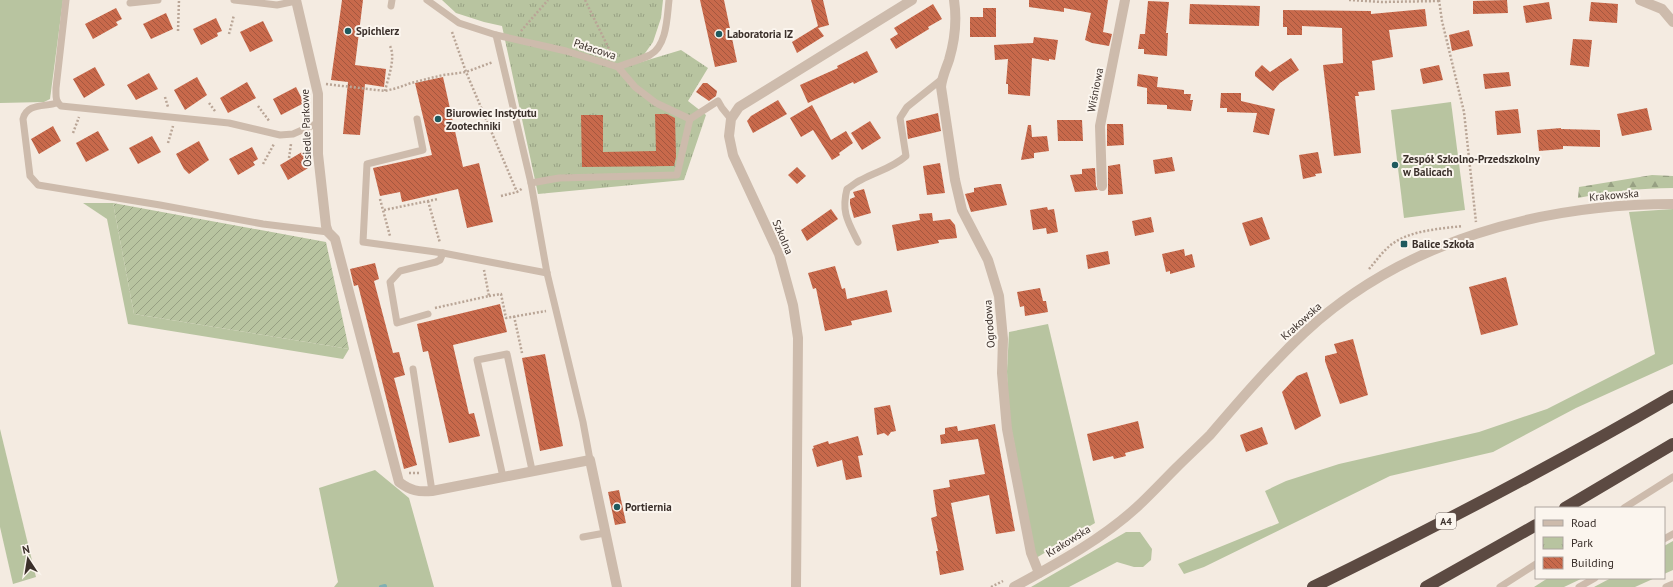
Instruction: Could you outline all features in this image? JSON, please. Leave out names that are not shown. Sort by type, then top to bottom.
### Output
[{"type":"highway","name":"A4","points":[[1312,587],[1472,508],[1578,451],[1673,396]]},
{"type":"highway","points":[[1567,507],[1673,444]]},
{"type":"highway","points":[[1426,587],[1535,526]]},
{"type":"street","name":"Osiedle Parkowe","points":[[296,0],[316,82],[318,154],[326,226],[328,232],[335,239],[399,482],[408,489],[422,491],[432,490],[590,460]]},
{"type":"street","points":[[731,119],[739,107],[912,0]]},
{"type":"street","name":"Ogrodowa","points":[[954,0],[955,32],[941,87],[955,180],[962,210],[988,260],[999,296],[1003,339],[1002,373],[1007,429],[1031,553],[1039,573]]},
{"type":"street","name":"Wiśniowa","points":[[1102,186],[1100,126],[1125,0]]},
{"type":"street","points":[[1640,0],[1662,5],[1673,22]]},
{"type":"street","name":"Szkolna","points":[[731,119],[730,136],[733,155],[779,254],[793,305],[798,338],[796,587]]},
{"type":"street","name":"Krakowska","points":[[1011,582],[1039,573],[1093,540],[1136,508],[1208,437],[1280,356],[1305,332],[1361,289],[1411,260],[1477,228],[1574,211],[1620,206],[1673,204]]},
{"type":"street","points":[[590,460],[617,587]]},
{"type":"lane","points":[[57,103],[56,88],[66,0]]},
{"type":"lane","points":[[130,3],[158,0]]},
{"type":"lane","points":[[234,0],[277,5],[296,0]]},
{"type":"lane","name":"Pałacowa","points":[[427,0],[459,23],[496,35],[566,51],[618,67],[635,87],[656,103],[690,119]]},
{"type":"lane","points":[[618,67],[652,54],[661,45],[667,21],[669,0]]},
{"type":"lane","points":[[496,35],[531,182],[547,273],[583,422],[590,460]]},
{"type":"lane","points":[[858,242],[849,224],[844,203],[847,189],[860,180],[881,172],[898,163],[906,156],[900,118],[907,107],[942,79]]},
{"type":"lane","points":[[531,182],[559,178],[676,175],[690,119],[718,101],[731,119]]},
{"type":"lane","points":[[318,123],[293,134],[280,134],[230,123],[82,109],[61,106],[57,103],[31,107],[23,119],[30,176],[38,185],[263,224],[328,232]]},
{"type":"lane","points":[[417,119],[423,150],[367,164],[363,242],[444,253],[547,273]]},
{"type":"lane","points":[[428,314],[397,323],[390,282],[400,271],[436,262],[444,253]]},
{"type":"lane","points":[[502,477],[477,360],[507,354],[532,470]]},
{"type":"lane","points":[[413,369],[432,490]]},
{"type":"lane","points":[[1626,507],[1673,477]]},
{"type":"lane","points":[[584,537],[605,533]]},
{"type":"lane","points":[[1500,587],[1535,565]]},
{"type":"lane","points":[[1579,587],[1593,579]]},
{"type":"lane","points":[[1666,587],[1673,584]]},
{"type":"path","points":[[178,31],[179,0]]},
{"type":"path","points":[[514,39],[548,0]]},
{"type":"path","points":[[585,0],[618,67]]},
{"type":"path","points":[[1349,0],[1374,2],[1439,0],[1442,21],[1464,112],[1477,228]]},
{"type":"path","points":[[229,34],[234,15]]},
{"type":"path","points":[[452,30],[466,72],[517,192]]},
{"type":"path","points":[[385,91],[392,60],[392,51],[390,46]]},
{"type":"path","points":[[316,82],[385,91],[417,81],[443,75],[466,72],[486,64]]},
{"type":"path","points":[[72,133],[82,109]]},
{"type":"path","points":[[168,143],[176,117]]},
{"type":"path","points":[[263,164],[280,134]]},
{"type":"path","points":[[501,196],[517,192],[531,182]]},
{"type":"path","points":[[380,199],[393,246]]},
{"type":"path","points":[[384,210],[438,199]]},
{"type":"path","points":[[428,201],[444,253]]},
{"type":"path","points":[[1477,228],[1483,221]]},
{"type":"path","points":[[1470,224],[1477,228]]},
{"type":"path","points":[[1365,273],[1395,242],[1415,234],[1463,225]]},
{"type":"path","points":[[482,260],[489,296]]},
{"type":"path","points":[[435,308],[501,294],[506,318],[556,308]]},
{"type":"path","points":[[514,316],[522,353]]},
{"type":"path","points":[[991,587],[1011,582]]},
{"type":"green space","points":[[0,0],[63,0],[50,99],[44,102],[0,103]]},
{"type":"green space","points":[[442,0],[663,0],[661,18],[653,42],[638,63],[681,50],[708,68],[688,101],[706,115],[684,180],[538,194],[502,26],[456,13]]},
{"type":"green space","points":[[1451,102],[1465,210],[1404,218],[1391,110]]},
{"type":"green space","points":[[1652,175],[1673,176],[1673,188],[1626,191],[1578,198],[1579,187]]},
{"type":"green space","points":[[83,203],[113,203],[134,314],[349,349],[343,359],[128,324],[107,219]]},
{"type":"green space","points":[[113,203],[326,242],[349,349],[134,314]]},
{"type":"green space","points":[[1673,209],[1673,364],[1576,408],[1493,452],[1390,476],[1204,567],[1184,574],[1178,564],[1279,523],[1265,491],[1286,481],[1339,464],[1479,432],[1547,409],[1655,354],[1629,212]]},
{"type":"green space","points":[[1048,324],[1095,523],[1036,558],[1008,411],[1007,371],[1009,332]]},
{"type":"green space","points":[[0,429],[36,577],[13,584],[0,527]]},
{"type":"green space","points":[[375,470],[409,498],[434,587],[334,587],[338,582],[319,488]]},
{"type":"green space","points":[[1126,532],[1140,532],[1152,549],[1151,560],[1143,567],[1134,567],[1117,562],[1069,587],[1031,587]]},
{"type":"green space","points":[[1673,541],[1673,570],[1665,574],[1665,545]]},
{"type":"green space","points":[[1546,579],[1581,579],[1564,587],[1534,587]]},
{"type":"green space","points":[[1609,579],[1653,579],[1635,587],[1594,587]]},
{"type":"building","points":[[342,0],[363,0],[355,65],[386,69],[384,87],[365,84],[360,135],[343,134],[348,82],[331,80]]},
{"type":"building","name":"Laboratoria IZ","points":[[700,0],[724,0],[737,62],[715,67]]},
{"type":"building","points":[[811,0],[823,0],[829,25],[818,28],[824,36],[797,53],[792,42],[818,26]]},
{"type":"building","points":[[1029,0],[1108,0],[1103,32],[1112,34],[1109,46],[1092,43],[1085,40],[1091,13],[1064,8],[1064,12],[1029,7]]},
{"type":"building","points":[[1507,0],[1508,13],[1473,14],[1473,1]]},
{"type":"building","points":[[1148,1],[1169,2],[1166,33],[1168,33],[1167,56],[1144,54],[1144,49],[1138,49],[1140,34],[1145,34]]},
{"type":"building","points":[[1549,2],[1552,19],[1526,23],[1523,6]]},
{"type":"building","points":[[1591,2],[1618,4],[1617,23],[1589,21]]},
{"type":"building","points":[[933,4],[942,19],[928,27],[929,29],[896,49],[890,39],[898,34],[894,28]]},
{"type":"building","points":[[1190,4],[1260,6],[1259,26],[1189,24]]},
{"type":"building","points":[[116,8],[122,19],[116,22],[118,25],[93,39],[85,24]]},
{"type":"building","points":[[983,8],[996,8],[996,37],[970,37],[970,17],[983,17]]},
{"type":"building","points":[[1425,9],[1427,26],[1389,30],[1393,57],[1372,61],[1375,90],[1358,92],[1359,96],[1355,96],[1361,153],[1334,156],[1323,65],[1343,63],[1342,28],[1302,26],[1302,35],[1287,35],[1287,27],[1283,27],[1283,10],[1371,11],[1371,14]]},
{"type":"building","points":[[166,13],[173,29],[151,39],[143,24]]},
{"type":"building","points":[[216,18],[222,31],[217,33],[218,36],[201,45],[193,29]]},
{"type":"building","points":[[263,21],[273,41],[250,52],[240,32]]},
{"type":"building","points":[[1469,30],[1473,46],[1452,51],[1449,35]]},
{"type":"building","points":[[1034,37],[1058,40],[1055,60],[1049,59],[1049,61],[1032,58],[1030,96],[1008,94],[1008,84],[1006,84],[1008,59],[995,60],[994,45],[1033,43]]},
{"type":"building","points":[[1573,39],[1592,40],[1589,67],[1570,65]]},
{"type":"building","points":[[867,51],[878,72],[854,84],[853,82],[808,103],[800,85],[838,68],[837,66]]},
{"type":"building","points":[[1291,58],[1299,70],[1280,83],[1273,91],[1255,76],[1255,72],[1262,65],[1270,72]]},
{"type":"building","points":[[1439,65],[1443,80],[1423,84],[1420,69]]},
{"type":"building","points":[[95,67],[105,85],[84,98],[73,79]]},
{"type":"building","points":[[1509,72],[1511,86],[1485,89],[1483,74]]},
{"type":"building","points":[[149,73],[158,89],[136,100],[127,85]]},
{"type":"building","points":[[1138,74],[1158,77],[1157,87],[1184,90],[1184,94],[1191,94],[1190,100],[1193,100],[1191,111],[1167,109],[1167,105],[1147,104],[1147,88],[1137,86]]},
{"type":"building","points":[[197,77],[207,95],[185,110],[174,90]]},
{"type":"building","name":"Biurowiec Instytutu Zootechniki","points":[[443,77],[463,167],[479,163],[493,222],[467,228],[458,189],[402,202],[400,192],[380,196],[373,168],[432,155],[415,83]]},
{"type":"building","points":[[247,82],[256,98],[228,113],[220,98]]},
{"type":"building","points":[[703,83],[707,83],[717,91],[716,96],[709,101],[696,92]]},
{"type":"building","points":[[296,87],[304,103],[281,115],[273,99]]},
{"type":"building","points":[[1221,93],[1241,93],[1241,101],[1275,109],[1269,135],[1253,132],[1257,113],[1227,112],[1227,108],[1220,108]]},
{"type":"building","points":[[778,100],[787,114],[753,133],[747,121],[751,116]]},
{"type":"building","points":[[812,105],[831,140],[846,131],[853,143],[832,160],[813,130],[801,137],[790,118]]},
{"type":"building","points":[[1647,108],[1652,130],[1622,136],[1617,114]]},
{"type":"building","points":[[1518,109],[1521,133],[1497,135],[1495,111]]},
{"type":"building","points":[[938,113],[941,131],[908,139],[906,121]]},
{"type":"building","points":[[655,114],[667,114],[675,118],[676,157],[674,166],[582,167],[581,115],[603,115],[603,152],[656,151]]},
{"type":"building","points":[[1057,120],[1082,120],[1083,141],[1058,141]]},
{"type":"building","points":[[870,121],[881,138],[862,150],[851,133]]},
{"type":"building","points":[[1107,124],[1123,124],[1124,145],[1107,146]]},
{"type":"building","points":[[1028,125],[1031,125],[1032,137],[1047,136],[1049,151],[1034,153],[1034,158],[1021,160]]},
{"type":"building","points":[[53,126],[61,141],[39,154],[31,139]]},
{"type":"building","points":[[1561,128],[1600,130],[1600,147],[1563,146],[1563,149],[1539,151],[1537,130]]},
{"type":"building","points":[[98,131],[109,150],[86,162],[76,143]]},
{"type":"building","points":[[152,136],[161,152],[138,164],[129,148]]},
{"type":"building","points":[[199,141],[209,160],[189,174],[184,169],[176,154]]},
{"type":"building","points":[[252,147],[258,159],[253,162],[255,165],[238,175],[229,159]]},
{"type":"building","points":[[302,152],[310,167],[288,180],[280,165]]},
{"type":"building","points":[[1318,152],[1322,173],[1303,179],[1299,155]]},
{"type":"building","points":[[1172,157],[1175,171],[1155,174],[1153,160]]},
{"type":"building","points":[[940,163],[945,193],[927,195],[923,166]]},
{"type":"building","points":[[1120,164],[1123,194],[1108,195],[1108,166]]},
{"type":"building","points":[[797,167],[806,176],[797,184],[788,175]]},
{"type":"building","points":[[1095,168],[1096,186],[1098,190],[1075,192],[1070,175],[1082,174],[1082,169]]},
{"type":"building","points":[[1001,184],[1007,205],[971,212],[965,194],[974,192],[974,188]]},
{"type":"building","points":[[864,189],[871,213],[854,218],[850,199],[855,197],[853,192]]},
{"type":"building","points":[[1047,207],[1048,210],[1054,209],[1058,232],[1047,234],[1046,228],[1033,230],[1030,210]]},
{"type":"building","points":[[831,209],[838,219],[807,241],[801,230]]},
{"type":"building","points":[[932,213],[933,221],[950,219],[955,225],[957,238],[938,240],[939,243],[897,251],[892,225],[920,220],[919,214]]},
{"type":"building","points":[[1151,217],[1154,232],[1135,236],[1132,221]]},
{"type":"building","points":[[1262,217],[1270,239],[1250,246],[1242,223]]},
{"type":"building","points":[[1184,249],[1185,256],[1192,254],[1195,267],[1170,274],[1170,271],[1166,272],[1162,254]]},
{"type":"building","points":[[1108,251],[1110,264],[1088,269],[1086,255]]},
{"type":"building","points":[[375,263],[379,279],[374,281],[393,353],[399,352],[405,375],[394,378],[417,465],[404,469],[358,285],[354,286],[350,269]]},
{"type":"building","points":[[835,266],[842,289],[845,288],[847,299],[887,290],[892,312],[851,321],[852,325],[825,331],[816,288],[813,289],[808,273]]},
{"type":"building","points":[[1506,277],[1518,325],[1481,335],[1469,287]]},
{"type":"building","points":[[1040,288],[1043,301],[1046,301],[1048,312],[1025,316],[1024,306],[1020,307],[1017,292]]},
{"type":"building","points":[[500,304],[507,332],[453,345],[469,414],[474,413],[480,436],[449,443],[428,351],[423,352],[417,324]]},
{"type":"building","points":[[1353,339],[1368,395],[1340,404],[1325,361],[1325,356],[1337,353],[1334,344]]},
{"type":"building","points":[[545,354],[563,446],[540,451],[522,358]]},
{"type":"building","points":[[1307,372],[1321,416],[1295,430],[1282,392],[1297,376]]},
{"type":"building","points":[[890,405],[896,431],[891,432],[888,436],[884,433],[877,435],[874,408]]},
{"type":"building","points":[[1138,421],[1144,448],[1125,453],[1126,456],[1114,459],[1113,456],[1093,461],[1087,434]]},
{"type":"building","points":[[995,424],[1015,531],[996,534],[989,495],[951,503],[964,570],[940,575],[936,551],[938,551],[931,518],[937,516],[933,490],[950,487],[949,480],[985,474],[978,439],[941,444],[940,435],[945,434],[945,428],[957,426],[958,431]]},
{"type":"building","points":[[1262,427],[1268,444],[1246,452],[1240,435]]},
{"type":"building","points":[[858,436],[863,455],[858,456],[862,477],[846,480],[842,460],[817,467],[812,449],[814,448],[813,446],[828,441],[829,444]]},
{"type":"building","name":"Portiernia","points":[[619,490],[626,523],[615,525],[608,492]]},
{"type":"waterway","points":[[381,587],[385,586]]},
{"type":"place","name":"Spichlerz","points":[[348,31]]},
{"type":"place","name":"Laboratoria IZ","points":[[719,34]]},
{"type":"place","name":"Biurowiec Instytutu Zootechniki","points":[[438,119]]},
{"type":"place","name":"Zespół Szkolno-Przedszkolny w Balicach","points":[[1395,165]]},
{"type":"place","name":"Balice Szkoła","points":[[1404,244]]},
{"type":"place","name":"Portiernia","points":[[617,507]]}]
